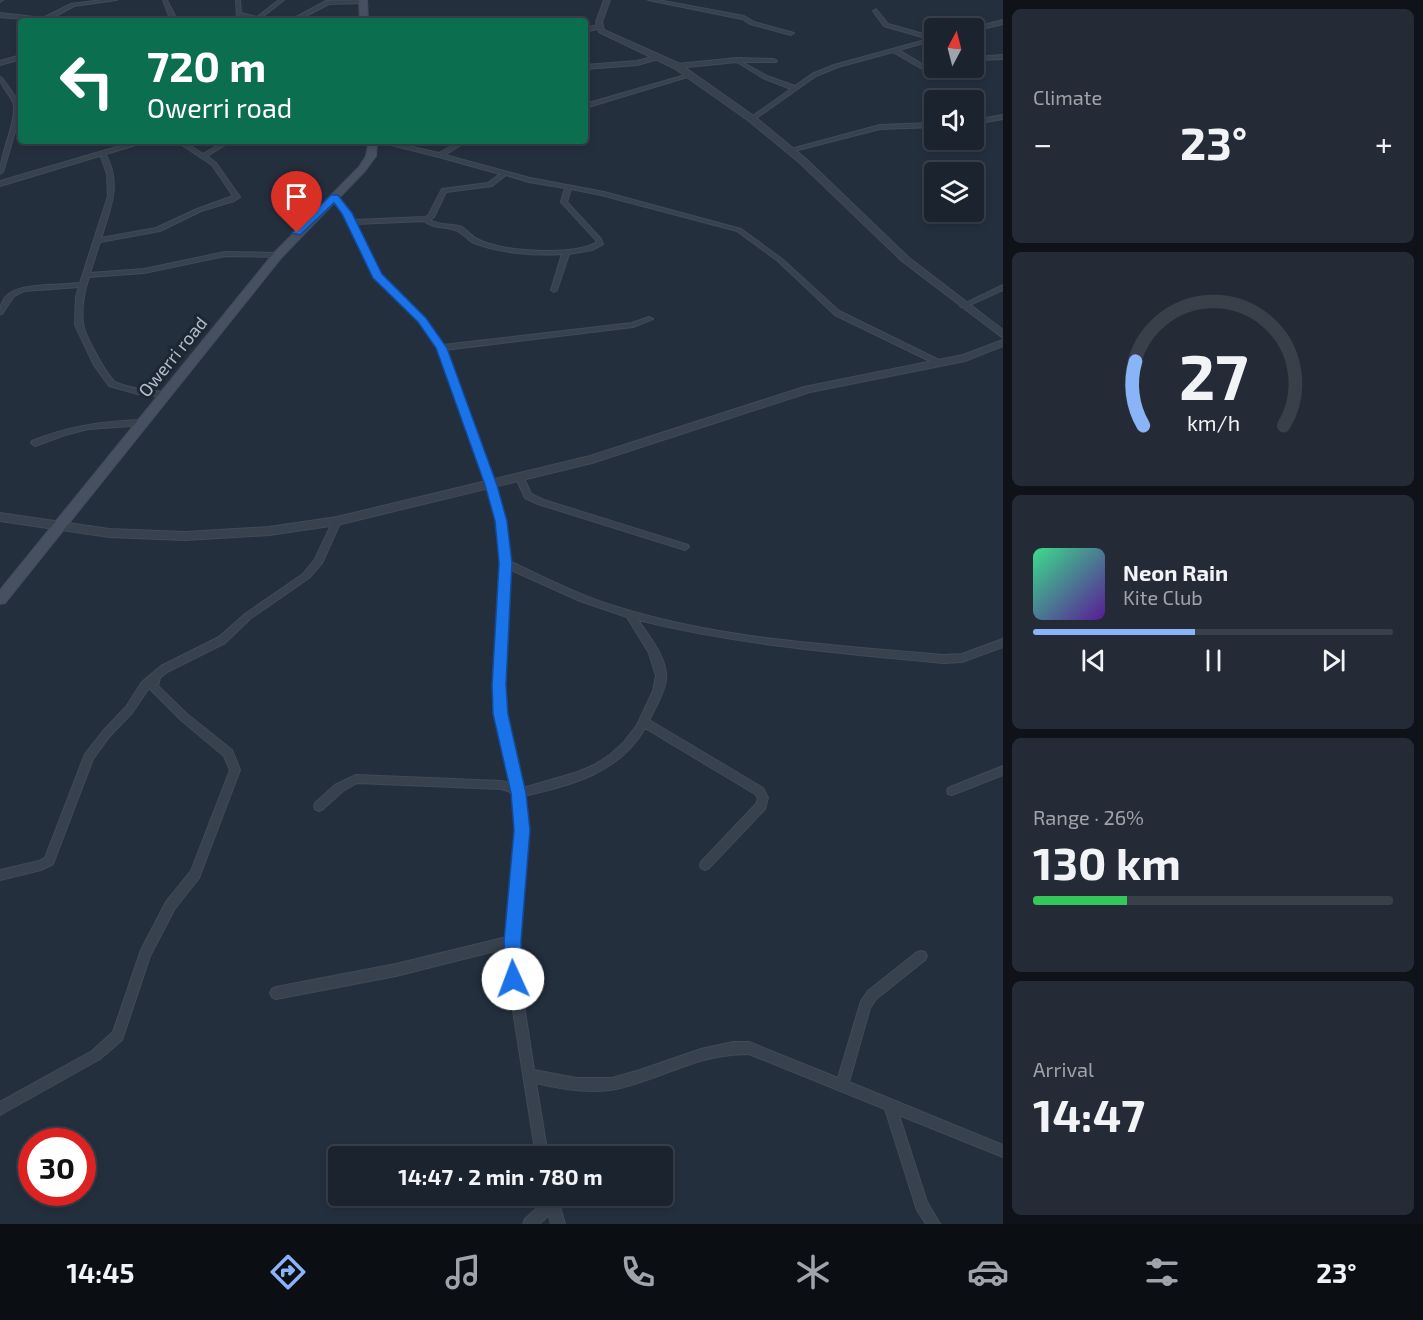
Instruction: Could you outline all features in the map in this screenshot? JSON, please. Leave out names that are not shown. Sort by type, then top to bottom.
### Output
[{"type":"main road","points":[[362,1],[364,18]]},
{"type":"main road","name":"Owerri road","points":[[0,599],[278,255],[367,163],[374,144]]},
{"type":"street","points":[[47,18],[73,5],[115,0]]},
{"type":"street","points":[[165,0],[170,18]]},
{"type":"street","points":[[238,0],[238,18]]},
{"type":"street","points":[[258,18],[282,0]]},
{"type":"street","points":[[599,27],[607,0]]},
{"type":"street","points":[[650,0],[744,18],[752,24],[791,33]]},
{"type":"street","points":[[298,18],[328,2],[362,1]]},
{"type":"street","points":[[876,11],[886,25],[924,35]]},
{"type":"street","points":[[0,15],[34,18]]},
{"type":"street","points":[[984,27],[1003,22]]},
{"type":"street","points":[[588,29],[599,27]]},
{"type":"street","points":[[599,27],[606,34],[677,66],[752,119],[790,150],[893,248],[963,306],[1003,335]]},
{"type":"street","points":[[752,119],[814,75],[836,66],[924,41]]},
{"type":"street","points":[[894,50],[924,68]]},
{"type":"street","points":[[588,67],[638,63],[660,57]]},
{"type":"street","points":[[984,58],[1003,57]]},
{"type":"street","points":[[0,63],[18,58]]},
{"type":"street","points":[[12,60],[18,62]]},
{"type":"street","points":[[677,66],[737,60],[774,61]]},
{"type":"street","points":[[737,60],[765,77],[795,88]]},
{"type":"street","points":[[588,106],[691,75]]},
{"type":"street","points":[[0,79],[16,103],[17,115],[0,169]]},
{"type":"street","points":[[984,120],[1003,117]]},
{"type":"street","points":[[790,150],[880,127],[924,125]]},
{"type":"street","points":[[0,184],[135,144]]},
{"type":"street","points":[[99,240],[158,230],[199,210],[232,200],[236,194],[220,171],[203,156],[184,144]]},
{"type":"street","points":[[203,156],[225,144]]},
{"type":"street","points":[[389,144],[440,155],[504,174],[692,215],[739,230],[780,260],[837,313],[939,362]]},
{"type":"street","points":[[440,155],[459,144]]},
{"type":"street","points":[[103,154],[112,180],[111,196],[99,240],[79,297],[79,325],[106,378],[118,388],[165,395]]},
{"type":"street","points":[[351,222],[426,219],[431,217],[444,190],[489,185],[504,174]]},
{"type":"street","points":[[426,219],[434,225],[458,228],[477,242],[529,252],[566,252],[596,247],[600,244],[564,202],[568,187]]},
{"type":"street","points":[[335,197],[351,222],[377,275],[427,325],[441,348],[491,485],[501,521],[505,563],[499,685],[500,714],[519,793],[522,830],[512,941],[513,979],[540,1146]]},
{"type":"street","points":[[554,290],[566,252]]},
{"type":"street","points":[[87,275],[137,272],[225,254],[278,255]]},
{"type":"street","points":[[0,312],[11,296],[22,289],[83,285]]},
{"type":"street","points":[[963,306],[1003,287]]},
{"type":"street","points":[[441,348],[633,325],[649,319]]},
{"type":"street","points":[[0,517],[109,533],[185,536],[269,531],[337,521],[520,478],[635,447],[808,389],[965,358],[1003,343]]},
{"type":"street","points":[[35,443],[64,430],[84,426],[142,423]]},
{"type":"street","points":[[520,478],[528,496],[541,502],[685,547]]},
{"type":"street","points":[[0,875],[41,866],[49,861],[89,757],[106,734],[129,710],[145,685],[164,669],[222,640],[248,616],[306,576],[329,542],[337,521]]},
{"type":"street","points":[[505,563],[553,586],[630,615],[701,631],[944,659],[962,658],[1003,643]]},
{"type":"street","points":[[519,793],[599,770],[623,750],[644,722],[662,679],[658,663],[630,615]]},
{"type":"street","points":[[0,1109],[96,1055],[118,1036],[146,954],[170,906],[195,874],[235,770],[228,753],[184,717],[153,687],[156,676]]},
{"type":"street","points":[[644,722],[759,790],[763,798],[761,806],[705,865]]},
{"type":"street","points":[[952,791],[1003,770]]},
{"type":"street","points":[[318,806],[339,788],[356,779],[501,785],[511,787],[519,793]]},
{"type":"street","points":[[276,993],[396,970],[512,941]]},
{"type":"street","points":[[843,1085],[865,1005],[872,995],[921,956]]},
{"type":"street","points":[[529,1075],[587,1086],[623,1082],[714,1050],[732,1047],[748,1048],[1003,1151]]},
{"type":"street","points":[[890,1105],[922,1205],[933,1224]]},
{"type":"street","points":[[531,1224],[546,1206]]},
{"type":"street","points":[[554,1206],[558,1224]]},
{"type":"route","points":[[297,233],[335,197],[347,213],[377,275],[422,320],[441,348],[491,485],[501,521],[505,563],[499,685],[500,714],[519,793],[522,830],[512,941],[513,979]]}]
